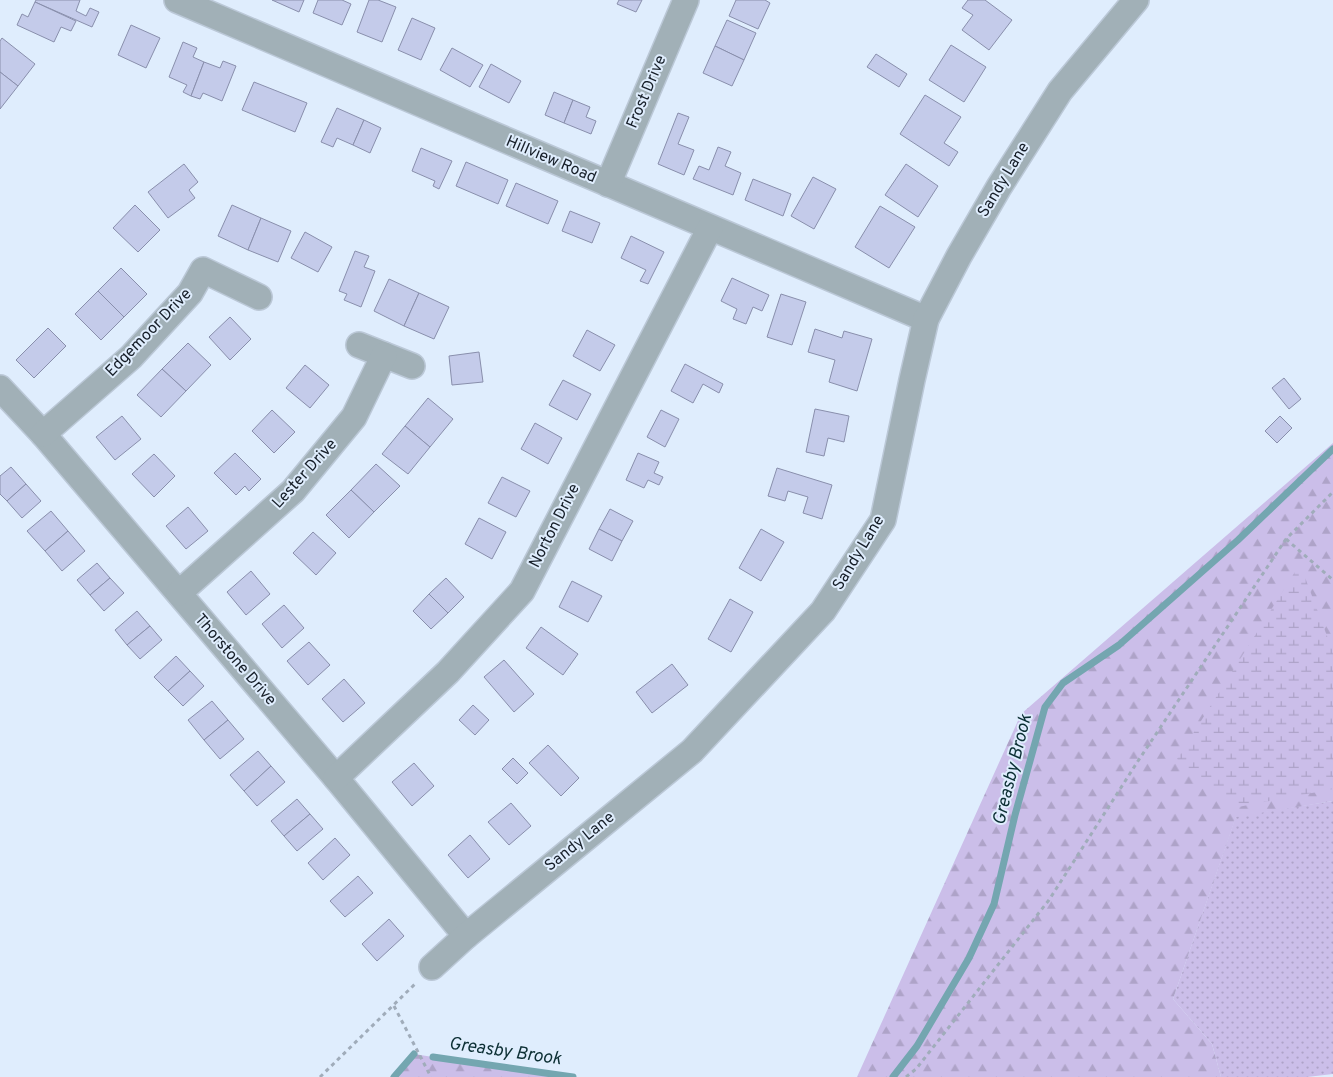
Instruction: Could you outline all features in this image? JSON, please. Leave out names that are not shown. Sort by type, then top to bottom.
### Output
[{"type":"street","name":"Hillview Road","points":[[177,0],[926,319]]},
{"type":"street","name":"Frost Drive","points":[[608,184],[686,0]]},
{"type":"street","name":"Sandy Lane","points":[[432,967],[466,936],[692,751],[824,611],[883,520],[926,319],[959,256],[999,187],[1060,91],[1136,0]]},
{"type":"street","name":"Norton Drive","points":[[336,778],[448,672],[522,591],[710,228]]},
{"type":"street","name":"Edgemoor Drive","points":[[43,434],[131,357],[190,293],[203,270],[259,297]]},
{"type":"street","points":[[359,345],[412,366]]},
{"type":"street","name":"Lester Drive","points":[[179,593],[293,491],[354,417],[384,355]]},
{"type":"street","name":"Thorstone Drive","points":[[0,388],[43,434],[179,593],[336,778],[466,936]]},
{"type":"path","points":[[906,1077],[916,1070],[1048,900],[1138,760],[1286,539],[1333,492]]},
{"type":"path","points":[[1286,539],[1333,580]]},
{"type":"path","points":[[320,1077],[432,967]]},
{"type":"path","points":[[394,1006],[431,1077]]},
{"type":"green space","points":[[1333,443],[1333,801],[1236,817],[1173,999],[1212,1044],[1221,1077],[857,1077],[1021,714]]},
{"type":"green space","points":[[1300,564],[1333,652],[1333,789],[1238,807],[1177,759]]},
{"type":"green space","points":[[1333,801],[1333,1074],[1307,1077],[1221,1077],[1212,1044],[1173,999],[1236,816]]},
{"type":"green space","points":[[414,1054],[433,1057],[573,1077],[394,1077]]},
{"type":"building","points":[[36,0],[80,0],[76,11],[86,16],[90,8],[99,12],[92,27],[35,2]]},
{"type":"building","points":[[272,0],[304,0],[299,12]]},
{"type":"building","points":[[318,0],[342,0],[351,4],[342,25],[313,13]]},
{"type":"building","points":[[369,0],[378,0],[396,7],[382,42],[357,32]]},
{"type":"building","points":[[619,0],[642,0],[636,12],[617,4]]},
{"type":"building","points":[[736,0],[765,0],[770,3],[758,29],[729,16]]},
{"type":"building","points":[[968,0],[985,0],[1012,20],[989,50],[962,30],[973,15],[962,8]]},
{"type":"building","points":[[35,2],[76,21],[71,31],[61,27],[54,42],[17,25],[22,14],[28,17]]},
{"type":"building","points":[[412,18],[435,28],[421,60],[398,50]]},
{"type":"building","points":[[727,20],[756,33],[744,60],[715,46]]},
{"type":"building","points":[[131,25],[160,38],[146,68],[118,55]]},
{"type":"building","points":[[2,38],[35,64],[18,86],[0,72],[0,41]]},
{"type":"building","points":[[183,42],[197,48],[193,57],[204,62],[191,96],[183,92],[187,85],[169,77]]},
{"type":"building","points":[[951,45],[986,67],[964,102],[929,80]]},
{"type":"building","points":[[715,46],[744,60],[732,86],[703,73]]},
{"type":"building","points":[[452,48],[483,65],[470,87],[440,70]]},
{"type":"building","points":[[876,54],[907,74],[899,87],[867,67]]},
{"type":"building","points":[[223,61],[236,66],[222,101],[203,93],[200,99],[191,96],[204,62],[220,68]]},
{"type":"building","points":[[491,64],[521,81],[509,103],[479,87]]},
{"type":"building","points":[[0,72],[18,86],[0,109]]},
{"type":"building","points":[[254,82],[307,103],[295,132],[242,110]]},
{"type":"building","points":[[554,92],[573,100],[564,123],[545,115]]},
{"type":"building","points":[[925,95],[961,117],[944,143],[958,152],[949,166],[900,134]]},
{"type":"building","points":[[573,100],[590,107],[586,117],[596,121],[591,134],[564,123]]},
{"type":"building","points":[[337,108],[364,120],[353,145],[337,138],[333,147],[321,142]]},
{"type":"building","points":[[678,113],[689,117],[678,144],[694,150],[684,175],[658,164]]},
{"type":"building","points":[[364,120],[381,128],[370,153],[353,145]]},
{"type":"building","points":[[718,147],[731,152],[725,166],[741,173],[733,195],[693,179],[699,166],[709,170]]},
{"type":"building","points":[[421,148],[452,161],[439,189],[433,186],[435,181],[412,171]]},
{"type":"building","points":[[466,162],[508,180],[498,204],[456,186]]},
{"type":"building","points":[[184,164],[198,182],[189,190],[195,198],[168,218],[148,192]]},
{"type":"building","points":[[906,164],[938,186],[918,217],[885,195]]},
{"type":"building","points":[[813,177],[836,189],[814,229],[791,216]]},
{"type":"building","points":[[753,179],[791,194],[783,216],[745,200]]},
{"type":"building","points":[[516,183],[558,201],[548,224],[506,206]]},
{"type":"building","points":[[135,205],[160,230],[138,252],[113,228]]},
{"type":"building","points":[[232,205],[261,218],[248,250],[218,236]]},
{"type":"building","points":[[880,206],[915,227],[889,268],[855,247]]},
{"type":"building","points":[[570,211],[600,223],[592,243],[562,231]]},
{"type":"building","points":[[261,218],[291,231],[278,262],[248,250]]},
{"type":"building","points":[[305,232],[332,247],[318,272],[291,258]]},
{"type":"building","points":[[631,236],[664,252],[648,284],[640,281],[646,270],[621,258]]},
{"type":"building","points":[[355,251],[369,256],[364,267],[375,271],[361,307],[344,300],[347,294],[339,291]]},
{"type":"building","points":[[121,268],[147,294],[124,317],[98,291]]},
{"type":"building","points":[[732,278],[769,295],[762,311],[753,307],[746,324],[733,319],[737,309],[721,301]]},
{"type":"building","points":[[389,279],[419,293],[404,326],[374,311]]},
{"type":"building","points":[[98,291],[124,317],[101,340],[75,314]]},
{"type":"building","points":[[419,293],[449,307],[434,339],[404,326]]},
{"type":"building","points":[[781,294],[806,302],[792,345],[767,337]]},
{"type":"building","points":[[230,317],[251,339],[230,360],[209,337]]},
{"type":"building","points":[[48,328],[66,346],[34,378],[16,360]]},
{"type":"building","points":[[815,329],[842,338],[844,331],[872,339],[857,391],[829,382],[835,360],[808,352]]},
{"type":"building","points":[[587,330],[615,345],[600,371],[573,356]]},
{"type":"building","points":[[188,343],[211,365],[186,391],[162,369]]},
{"type":"building","points":[[479,352],[483,382],[452,385],[449,356]]},
{"type":"building","points":[[685,364],[723,384],[719,393],[703,384],[693,403],[671,391]]},
{"type":"building","points":[[305,365],[329,385],[310,408],[286,388]]},
{"type":"building","points":[[162,369],[186,391],[161,417],[137,395]]},
{"type":"building","points":[[1284,378],[1301,399],[1289,409],[1272,388]]},
{"type":"building","points":[[563,380],[591,394],[577,420],[549,405]]},
{"type":"building","points":[[428,398],[453,419],[430,447],[405,426]]},
{"type":"building","points":[[815,409],[849,416],[844,442],[828,438],[824,456],[806,452]]},
{"type":"building","points":[[272,410],[295,432],[274,453],[252,431]]},
{"type":"building","points":[[661,410],[679,419],[665,447],[647,437]]},
{"type":"building","points":[[122,416],[141,439],[115,460],[96,437]]},
{"type":"building","points":[[1280,416],[1292,428],[1277,443],[1265,431]]},
{"type":"building","points":[[535,423],[562,438],[548,464],[521,449]]},
{"type":"building","points":[[405,426],[430,447],[408,474],[382,454]]},
{"type":"building","points":[[235,453],[261,479],[249,491],[245,486],[236,495],[214,473]]},
{"type":"building","points":[[638,453],[659,462],[654,473],[663,477],[659,485],[648,480],[644,488],[626,480]]},
{"type":"building","points":[[154,454],[175,476],[154,497],[132,474]]},
{"type":"building","points":[[376,464],[400,486],[374,512],[351,490]]},
{"type":"building","points":[[11,467],[26,484],[7,501],[0,494],[0,476]]},
{"type":"building","points":[[777,468],[832,485],[822,519],[803,513],[808,497],[788,491],[785,501],[768,496]]},
{"type":"building","points":[[502,477],[530,491],[516,517],[488,503]]},
{"type":"building","points":[[26,484],[41,501],[22,518],[7,501]]},
{"type":"building","points":[[351,490],[374,512],[349,538],[326,515]]},
{"type":"building","points":[[188,507],[208,531],[186,549],[166,526]]},
{"type":"building","points":[[610,509],[633,521],[622,541],[599,529]]},
{"type":"building","points":[[51,511],[68,531],[45,551],[27,531]]},
{"type":"building","points":[[479,518],[506,532],[492,559],[465,544]]},
{"type":"building","points":[[599,529],[622,541],[612,561],[589,549]]},
{"type":"building","points":[[761,529],[784,542],[761,581],[739,568]]},
{"type":"building","points":[[68,531],[85,551],[62,571],[45,551]]},
{"type":"building","points":[[313,532],[336,553],[316,575],[293,553]]},
{"type":"building","points":[[97,563],[110,578],[90,595],[77,580]]},
{"type":"building","points":[[251,571],[270,594],[246,615],[227,592]]},
{"type":"building","points":[[110,578],[124,593],[104,611],[90,595]]},
{"type":"building","points":[[446,578],[464,597],[448,613],[429,594]]},
{"type":"building","points":[[572,581],[602,596],[588,622],[559,607]]},
{"type":"building","points":[[429,594],[448,613],[431,629],[413,611]]},
{"type":"building","points":[[730,599],[753,612],[731,652],[708,639]]},
{"type":"building","points":[[284,605],[304,628],[282,648],[262,624]]},
{"type":"building","points":[[137,611],[150,626],[127,645],[115,630]]},
{"type":"building","points":[[150,626],[162,640],[140,659],[127,645]]},
{"type":"building","points":[[541,627],[578,654],[563,675],[526,648]]},
{"type":"building","points":[[309,642],[330,665],[308,685],[287,661]]},
{"type":"building","points":[[176,656],[190,671],[168,691],[154,677]]},
{"type":"building","points":[[504,660],[534,694],[514,712],[484,677]]},
{"type":"building","points":[[672,664],[688,685],[652,713],[636,692]]},
{"type":"building","points":[[190,671],[204,686],[183,706],[168,691]]},
{"type":"building","points":[[344,679],[365,703],[343,722],[322,699]]},
{"type":"building","points":[[212,701],[228,720],[204,740],[188,720]]},
{"type":"building","points":[[473,705],[489,720],[475,735],[459,720]]},
{"type":"building","points":[[228,720],[244,739],[220,759],[204,740]]},
{"type":"building","points":[[548,745],[579,778],[561,796],[529,763]]},
{"type":"building","points":[[258,751],[271,766],[244,791],[230,775]]},
{"type":"building","points":[[513,758],[528,773],[517,784],[502,769]]},
{"type":"building","points":[[414,763],[434,786],[412,806],[392,782]]},
{"type":"building","points":[[271,766],[285,782],[257,806],[244,791]]},
{"type":"building","points":[[297,799],[310,814],[284,836],[271,821]]},
{"type":"building","points":[[511,803],[531,826],[509,845],[488,822]]},
{"type":"building","points":[[310,814],[323,829],[297,851],[284,836]]},
{"type":"building","points":[[470,835],[490,859],[468,878],[448,855]]},
{"type":"building","points":[[335,838],[350,855],[323,880],[308,863]]},
{"type":"building","points":[[358,876],[373,893],[345,917],[330,901]]},
{"type":"building","points":[[389,919],[404,936],[377,961],[362,944]]},
{"type":"waterway","name":"Greasby Brook","points":[[893,1077],[917,1046],[969,958],[994,904],[1015,815],[1045,707],[1063,683],[1119,645],[1238,540],[1333,449]]},
{"type":"waterway","name":"Greasby Brook","points":[[394,1077],[414,1054]]},
{"type":"waterway","name":"Greasby Brook","points":[[433,1057],[573,1077]]}]
